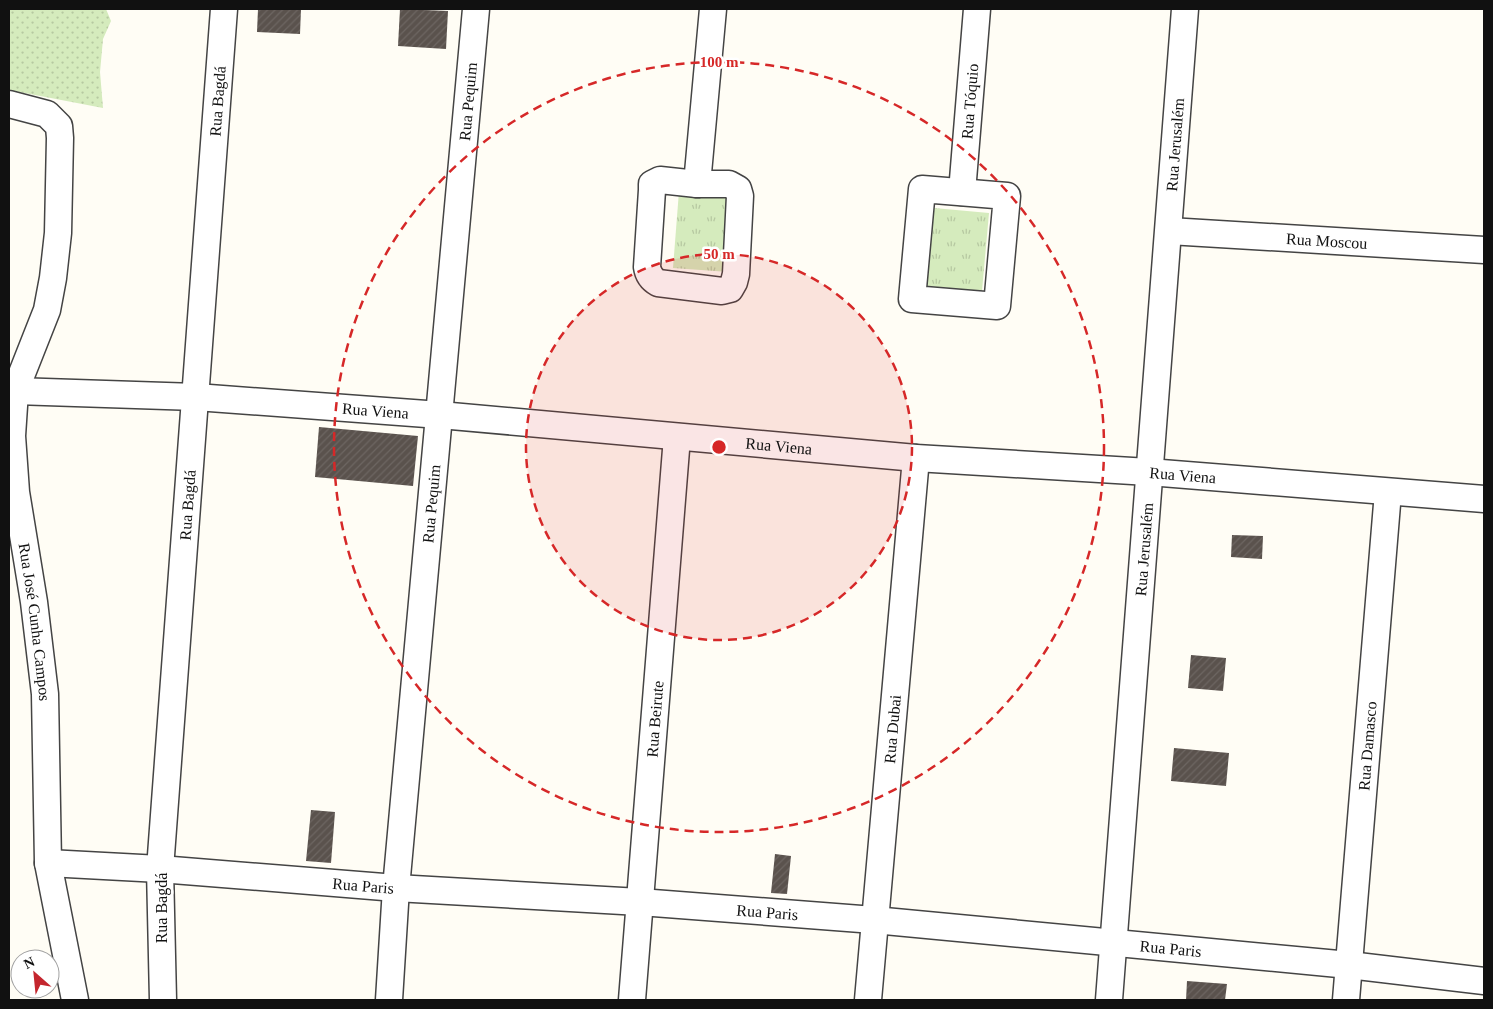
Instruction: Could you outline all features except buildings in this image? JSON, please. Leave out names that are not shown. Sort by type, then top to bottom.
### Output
[{"type":"street","name":"Rua Bagdá","points":[[163,1000],[160,869],[224,9]]},
{"type":"street","name":"Rua Pequim","points":[[389,1000],[396,888],[476,9]]},
{"type":"street","points":[[697,184],[713,9]]},
{"type":"street","name":"Rua Tóquio","points":[[962,192],[977,9]]},
{"type":"street","name":"Rua Jerusalém","points":[[1110,1000],[1185,9]]},
{"type":"street","name":"Rua José Cunha Campos","points":[[9,104],[47,114],[59,126],[60,138],[58,233],[53,278],[47,310],[15,391],[12,436],[16,492],[34,602],[46,694],[48,862],[75,1000]]},
{"type":"street","points":[[660,180],[697,184],[729,184],[738,189],[740,196],[736,274],[730,289],[722,290],[658,282],[653,280],[648,273],[652,184],[660,180]]},
{"type":"street","points":[[922,189],[962,192],[1007,196],[996,306],[912,299],[922,189]]},
{"type":"street","name":"Rua Moscou","points":[[1169,231],[1484,250]]},
{"type":"street","name":"Rua Viena","points":[[15,391],[196,397],[440,414],[916,458],[1149,472],[1484,500]]},
{"type":"street","name":"Rua Beirute","points":[[632,1000],[676,437]]},
{"type":"street","name":"Rua Dubai","points":[[868,1000],[916,458]]},
{"type":"street","name":"Rua Damasco","points":[[1346,1000],[1388,492]]},
{"type":"street","name":"Rua Paris","points":[[48,862],[396,888],[640,902],[874,920],[1349,965],[1484,981]]},
{"type":"green space","points":[[9,9],[106,9],[111,21],[103,39],[100,72],[103,108],[9,90]]},
{"type":"green space","points":[[679,191],[735,195],[729,272],[673,268]]},
{"type":"green space","points":[[934,208],[989,213],[982,291],[927,286]]}]
